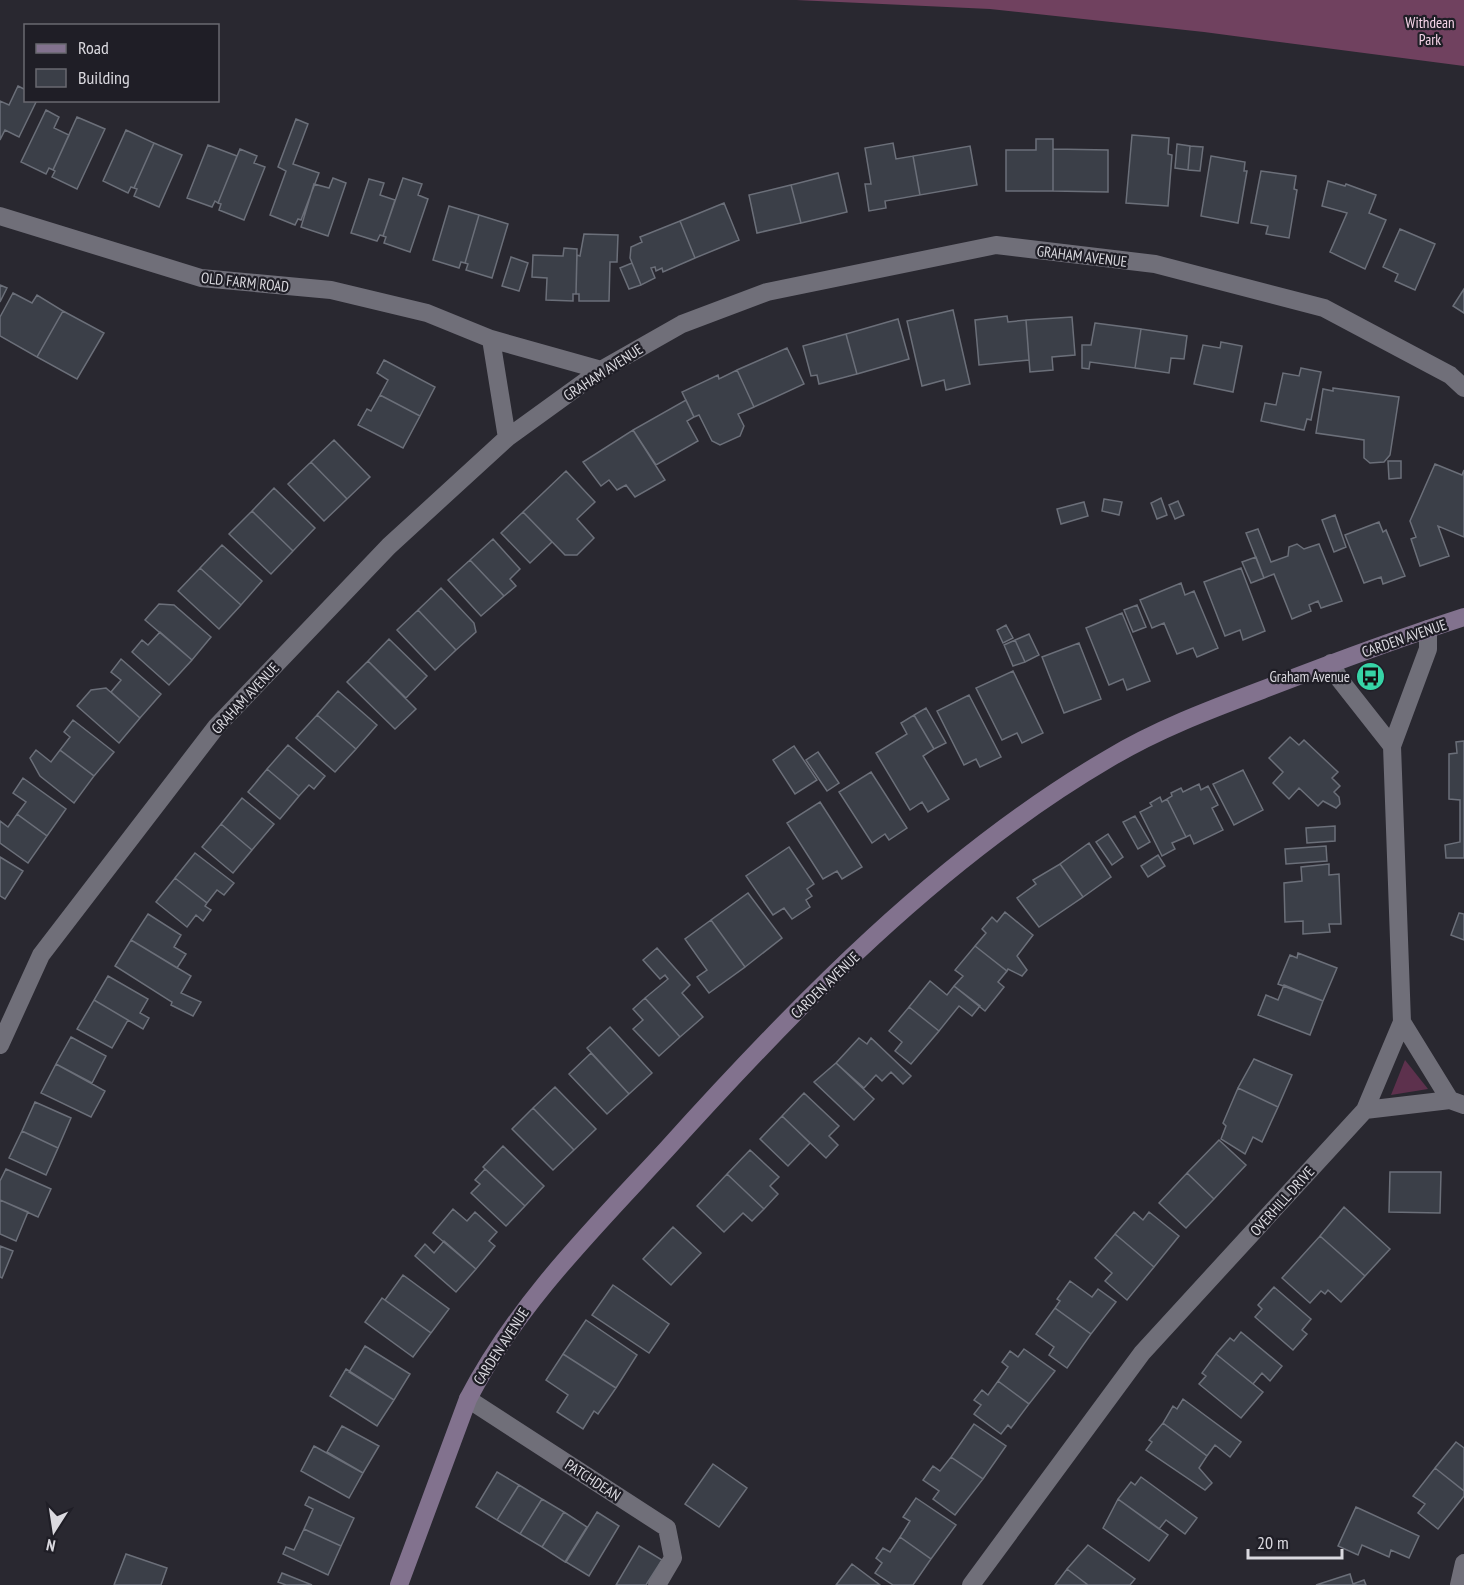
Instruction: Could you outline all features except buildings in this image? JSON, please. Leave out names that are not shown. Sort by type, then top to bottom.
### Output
[{"type":"street","name":"OLD FARM ROAD","points":[[0,216],[201,278],[331,290],[427,313],[491,339],[601,370]]},
{"type":"street","name":"GRAHAM AVENUE","points":[[0,1045],[41,955],[216,727],[389,546],[507,438],[601,370],[682,324],[767,292],[996,245],[1155,264],[1324,308],[1450,375],[1464,388]]},
{"type":"street","points":[[491,339],[507,438]]},
{"type":"street","name":"CARDEN AVENUE","points":[[399,1585],[468,1398],[480,1375],[538,1290],[738,1070],[899,914],[1022,813],[1109,758],[1187,719],[1331,663],[1464,617]]},
{"type":"street","name":"OVERHILL DRIVE","points":[[971,1585],[1142,1353],[1365,1110],[1402,1022],[1392,746],[1428,649],[1428,629]]},
{"type":"street","points":[[1331,663],[1340,680],[1392,746]]},
{"type":"street","points":[[1365,1110],[1457,1103],[1402,1022]]},
{"type":"street","name":"PATCHDEAN","points":[[468,1398],[667,1528],[673,1558],[657,1585]]},
{"type":"street","points":[[1459,1585],[1464,1563]]},
{"type":"shaded area","points":[[1405,1060],[1428,1089],[1391,1095]]},
{"type":"green space","name":"Withdean Park","points":[[796,0],[1464,0],[1464,66],[1204,32],[990,9]]},
{"type":"place","name":"Graham Avenue","points":[[1371,676]]}]
